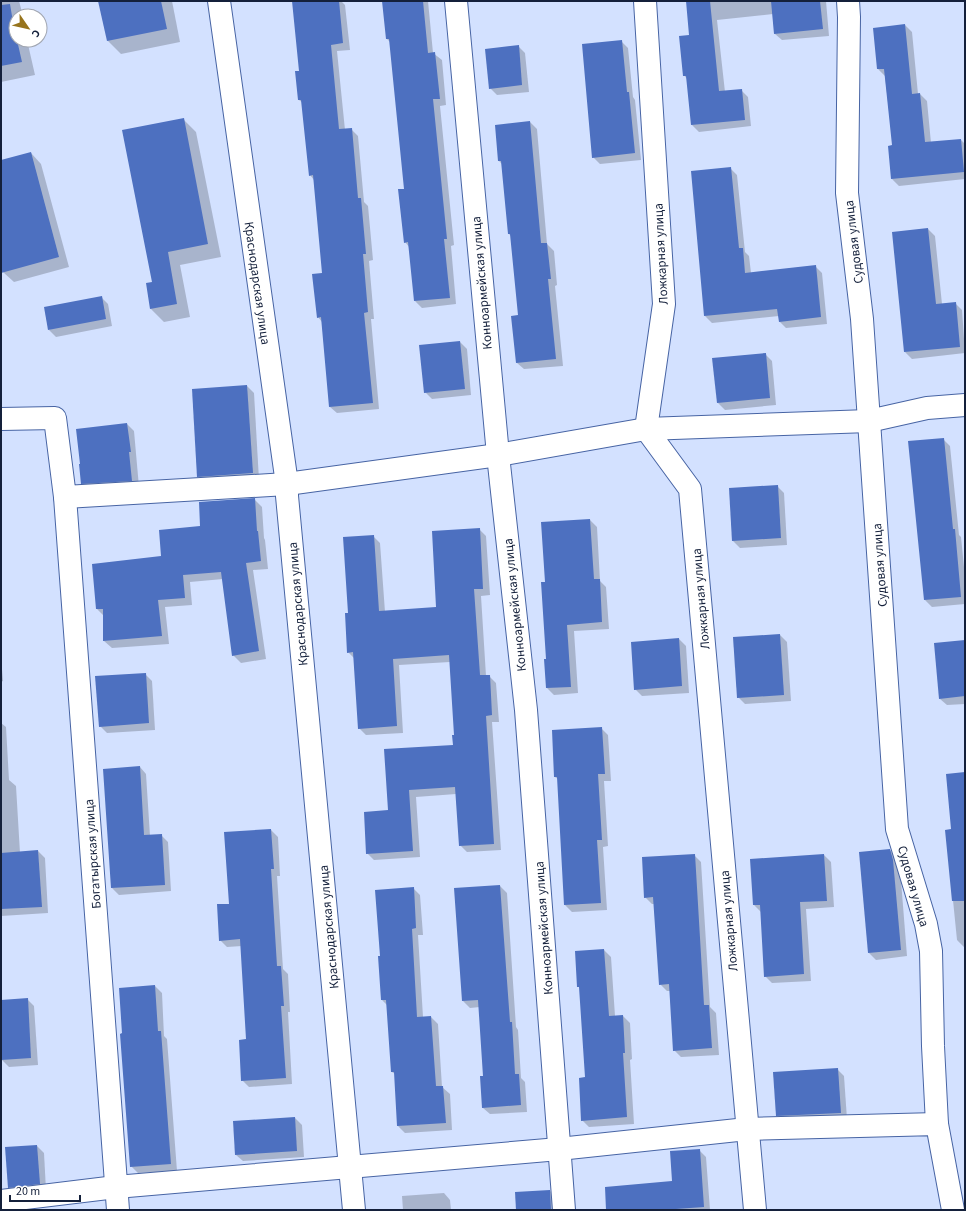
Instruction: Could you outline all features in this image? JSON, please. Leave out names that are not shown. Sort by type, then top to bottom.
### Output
[{"type":"street","name":"Краснодарская улица","points":[[218,1],[287,484],[354,1210]]},
{"type":"street","name":"Конноармейская улица","points":[[456,1],[498,455],[526,710],[564,1210]]},
{"type":"street","name":"Ложкарная улица","points":[[645,1],[664,304],[646,429],[690,489],[755,1210]]},
{"type":"street","name":"Судовая улица","points":[[848,1],[850,17],[847,193],[862,319],[897,830],[926,924],[930,951],[932,1046],[936,1124],[944,1158],[953,1210]]},
{"type":"street","points":[[65,497],[287,484],[498,455],[646,429],[869,421],[927,408],[965,405]]},
{"type":"street","name":"Богатырская улица","points":[[1,419],[55,418],[65,497],[118,1210]]},
{"type":"street","points":[[1,1201],[116,1187],[559,1149],[747,1129],[936,1124]]},
{"type":"building","points":[[98,1],[161,1],[167,29],[107,41]]},
{"type":"building","points":[[292,1],[339,1],[343,43],[331,45],[339,129],[352,128],[358,198],[361,198],[366,254],[363,254],[368,312],[364,313],[373,403],[329,407],[321,317],[317,318],[312,274],[322,273],[313,175],[309,176],[301,100],[298,100],[295,71],[299,71]]},
{"type":"building","points":[[382,1],[423,1],[428,53],[435,52],[440,99],[433,99],[447,239],[444,239],[450,298],[414,301],[408,242],[404,243],[398,189],[404,189],[389,39],[386,39]]},
{"type":"building","points":[[686,1],[710,1],[719,91],[742,89],[745,120],[691,125],[686,76],[683,76],[679,36],[689,35]]},
{"type":"building","points":[[771,1],[820,1],[823,29],[774,34]]},
{"type":"building","points":[[10,4],[11,8],[8,8],[8,48],[19,48],[22,62],[1,66],[1,5]]},
{"type":"building","points":[[905,24],[912,94],[920,93],[925,142],[961,139],[964,172],[891,179],[888,146],[892,145],[884,69],[877,69],[873,28]]},
{"type":"building","points":[[622,40],[635,153],[592,158],[582,44]]},
{"type":"building","points":[[519,45],[522,85],[489,89],[485,49]]},
{"type":"building","points":[[184,118],[208,244],[168,252],[177,304],[150,309],[146,283],[152,282],[122,130]]},
{"type":"building","points":[[530,121],[541,243],[547,243],[551,279],[548,279],[556,359],[516,363],[511,316],[518,315],[510,234],[508,234],[501,161],[498,161],[495,125]]},
{"type":"building","points":[[31,152],[59,257],[1,273],[1,160]]},
{"type":"building","points":[[731,167],[739,248],[743,248],[745,273],[816,265],[821,317],[779,322],[777,309],[704,316],[691,171]]},
{"type":"building","points":[[928,228],[936,304],[956,302],[960,347],[904,352],[892,232]]},
{"type":"building","points":[[102,296],[106,319],[48,330],[44,307]]},
{"type":"building","points":[[460,341],[465,389],[424,393],[419,345]]},
{"type":"building","points":[[766,353],[770,398],[717,403],[712,358]]},
{"type":"building","points":[[247,385],[253,473],[197,477],[192,389]]},
{"type":"building","points":[[127,423],[131,452],[129,452],[132,481],[81,484],[76,429]]},
{"type":"building","points":[[944,438],[953,529],[955,529],[961,597],[924,600],[908,441]]},
{"type":"building","points":[[778,485],[781,538],[732,541],[729,488]]},
{"type":"building","points":[[255,498],[261,561],[246,563],[259,651],[232,656],[221,572],[183,575],[185,598],[158,600],[162,636],[103,641],[103,609],[96,609],[92,564],[161,556],[159,530],[200,526],[199,502]]},
{"type":"building","points":[[590,519],[594,579],[600,579],[602,622],[567,625],[571,687],[546,688],[544,659],[546,659],[541,582],[545,582],[541,522]]},
{"type":"building","points":[[480,528],[483,589],[474,589],[480,675],[490,675],[492,715],[486,716],[494,844],[459,846],[455,787],[409,790],[413,851],[366,854],[364,812],[388,810],[384,749],[453,745],[452,735],[454,735],[449,655],[393,659],[397,726],[358,729],[353,652],[347,653],[345,613],[348,613],[343,537],[374,535],[379,611],[436,607],[432,531]]},
{"type":"building","points":[[780,634],[784,695],[737,698],[733,637]]},
{"type":"building","points":[[679,638],[682,686],[634,690],[631,642]]},
{"type":"building","points":[[965,640],[965,696],[939,699],[934,643]]},
{"type":"building","points":[[146,673],[149,723],[99,727],[95,676]]},
{"type":"building","points":[[602,727],[605,774],[598,774],[602,840],[597,840],[601,903],[564,905],[557,777],[554,777],[552,730]]},
{"type":"building","points":[[140,766],[144,835],[162,834],[165,885],[111,888],[103,769]]},
{"type":"building","points":[[965,772],[965,901],[952,901],[945,830],[951,829],[946,774]]},
{"type":"building","points":[[271,829],[274,869],[271,869],[277,966],[281,966],[284,1006],[281,1006],[286,1078],[241,1081],[239,1040],[246,1039],[240,939],[219,941],[217,904],[229,904],[224,832]]},
{"type":"building","points":[[890,849],[893,860],[901,950],[868,953],[859,852]]},
{"type":"building","points":[[38,850],[42,907],[1,909],[1,853]]},
{"type":"building","points":[[695,854],[704,1005],[709,1005],[712,1048],[673,1051],[669,984],[659,985],[653,897],[644,898],[642,857]]},
{"type":"building","points":[[824,854],[827,901],[800,902],[804,974],[764,977],[760,905],[753,905],[750,859]]},
{"type":"building","points":[[500,885],[510,1022],[512,1022],[515,1074],[519,1074],[521,1105],[482,1108],[480,1076],[483,1076],[478,1000],[462,1001],[454,888]]},
{"type":"building","points":[[414,887],[416,928],[412,929],[417,1017],[431,1016],[436,1086],[443,1086],[446,1123],[397,1126],[394,1072],[391,1072],[386,1000],[381,1000],[378,956],[380,956],[375,890]]},
{"type":"building","points":[[604,949],[609,1016],[623,1015],[625,1053],[623,1053],[627,1117],[581,1121],[579,1078],[585,1077],[575,951]]},
{"type":"building","points":[[155,985],[158,1031],[161,1031],[171,1164],[130,1167],[120,1034],[122,1033],[119,988]]},
{"type":"building","points":[[28,998],[31,1058],[1,1060],[1,1000]]},
{"type":"building","points":[[838,1068],[841,1113],[776,1116],[773,1072]]},
{"type":"building","points":[[295,1117],[297,1151],[235,1155],[233,1121]]},
{"type":"building","points":[[37,1145],[40,1184],[8,1188],[5,1147]]},
{"type":"building","points":[[700,1149],[704,1207],[662,1210],[606,1210],[605,1187],[672,1181],[670,1151]]},
{"type":"building","points":[[550,1190],[551,1210],[516,1210],[515,1192]]}]
